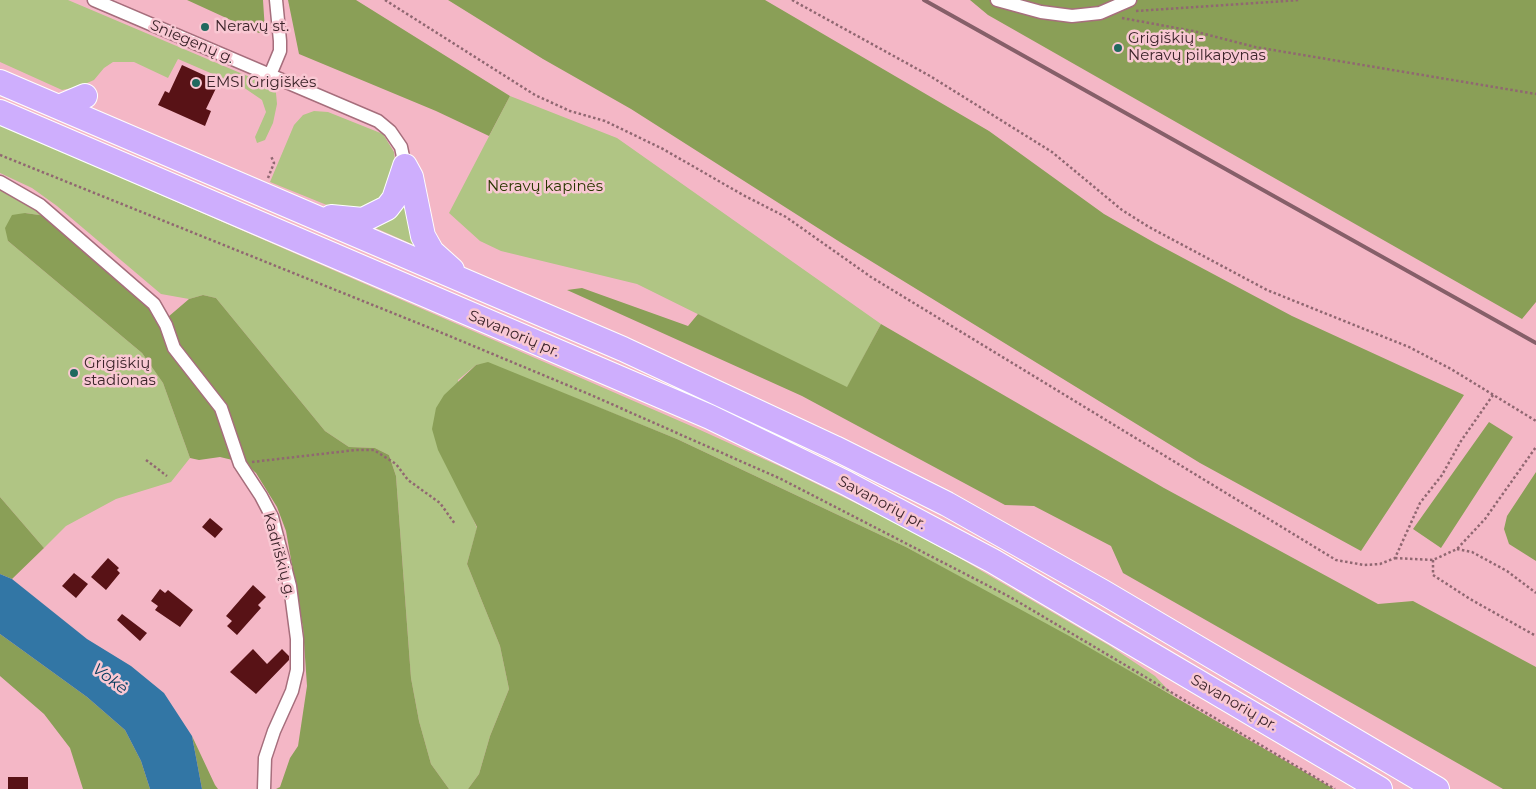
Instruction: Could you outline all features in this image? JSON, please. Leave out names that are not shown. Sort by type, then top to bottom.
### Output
[{"type":"highway","points":[[0,82],[297,210],[363,220],[387,208],[394,199],[406,166]]},
{"type":"highway","points":[[59,107],[85,96]]},
{"type":"highway","name":"Savanorių pr.","points":[[0,112],[710,417],[846,484],[993,561],[1380,789]]},
{"type":"highway","points":[[406,166],[411,177],[422,236],[432,252],[469,284]]},
{"type":"highway","name":"Savanorių pr.","points":[[297,210],[623,349],[827,444],[946,504],[1103,592],[1437,789]]},
{"type":"highway","points":[[993,561],[1258,731],[1354,789]]},
{"type":"street","name":"Sniegenų g.","points":[[94,0],[378,121],[390,131],[401,147],[406,166]]},
{"type":"street","points":[[270,75],[280,51],[276,0]]},
{"type":"street","points":[[997,0],[1016,6],[1072,16],[1100,13],[1129,6]]},
{"type":"street","name":"Kadriškių g.","points":[[0,182],[40,205],[154,304],[166,325],[174,348],[221,408],[240,464],[272,517],[290,586],[297,639],[298,670],[292,691],[274,731],[265,758],[264,789]]},
{"type":"path","points":[[385,0],[534,95],[570,111],[604,121],[646,141],[786,217],[871,277],[1336,560],[1364,566],[1380,564],[1395,558],[1433,560],[1457,549],[1485,519],[1536,447]]},
{"type":"path","points":[[792,0],[930,76],[1052,152],[1122,210],[1148,228],[1267,290],[1409,347],[1536,421]]},
{"type":"path","points":[[1129,6],[1300,0]]},
{"type":"path","points":[[1100,13],[1193,31],[1255,47],[1536,94]]},
{"type":"path","points":[[0,155],[436,330],[591,395],[781,479],[1010,597],[1335,789]]},
{"type":"path","points":[[1395,558],[1420,503],[1442,475],[1461,441],[1493,395]]},
{"type":"path","points":[[240,464],[356,450],[374,450],[396,464],[408,480],[440,503],[454,524]]},
{"type":"path","points":[[146,460],[167,476]]},
{"type":"path","points":[[1457,549],[1472,552],[1507,571],[1536,593]]},
{"type":"path","points":[[1433,560],[1433,575],[1470,599],[1536,636]]},
{"type":"green space","points":[[0,0],[68,0],[271,86],[276,93],[277,104],[273,123],[265,140],[257,143],[255,137],[266,112],[262,100],[243,87],[178,59],[168,78],[134,62],[113,62],[104,68],[94,80],[78,87],[62,90],[0,62]]},
{"type":"green space","points":[[187,0],[263,0],[265,31],[259,33]]},
{"type":"green space","points":[[288,0],[356,0],[510,96],[489,136],[436,111],[299,54]]},
{"type":"green space","points":[[448,0],[765,0],[989,131],[1104,214],[1155,243],[1292,316],[1464,395],[1361,551],[1200,463],[843,244],[631,109],[543,59]]},
{"type":"green space","points":[[970,0],[1536,0],[1536,302],[1522,319],[988,15]]},
{"type":"green space","name":"Neravų kapinės","points":[[510,96],[617,138],[881,324],[847,388],[637,284],[501,251],[480,241],[449,213]]},
{"type":"green space","points":[[314,111],[328,112],[383,134],[394,152],[396,172],[380,207],[344,212],[270,182],[294,125],[303,115]]},
{"type":"green space","points":[[0,125],[788,470],[894,522],[1110,646],[1155,676],[1174,696],[906,547],[677,439],[488,363],[476,365],[458,380],[466,503],[477,528],[467,564],[500,646],[509,689],[490,736],[479,774],[468,789],[449,789],[431,764],[419,721],[411,678],[396,476],[389,455],[375,448],[349,447],[325,431],[216,298],[203,295],[189,299],[161,294],[57,206],[32,188],[0,173]]},
{"type":"green space","name":"Grigiškių stadionas","points":[[0,188],[46,216],[25,213],[8,241],[142,353],[163,383],[190,458],[171,482],[116,499],[66,526],[44,548],[0,497]]},
{"type":"green space","points":[[408,189],[421,248],[371,226]]},
{"type":"green space","points":[[25,213],[46,216],[168,317],[189,299],[203,295],[216,298],[325,431],[349,447],[375,448],[389,455],[396,476],[411,678],[419,721],[431,764],[449,789],[276,789],[280,787],[290,758],[298,746],[307,686],[303,628],[286,531],[277,507],[256,473],[245,463],[220,457],[199,460],[190,458],[163,383],[142,353],[8,241],[5,228],[12,215]]},
{"type":"green space","points":[[582,288],[688,326],[698,314],[847,387],[881,324],[1164,488],[1378,604],[1413,601],[1536,667],[1536,789],[1503,789],[1123,573],[1111,546],[1034,506],[1005,505],[802,396],[567,290]]},
{"type":"green space","points":[[488,362],[677,439],[906,547],[1071,637],[1334,789],[468,789],[479,774],[490,736],[509,689],[500,646],[467,564],[477,527],[438,450],[432,429],[436,408],[444,395],[476,365]]},
{"type":"green space","points":[[1489,422],[1513,437],[1441,548],[1413,529]]},
{"type":"green space","points":[[1536,472],[1536,561],[1509,544],[1504,529],[1507,516]]},
{"type":"green space","points":[[0,497],[44,548],[12,579],[0,574]]},
{"type":"green space","points":[[0,634],[87,697],[125,730],[141,761],[150,789],[83,789],[70,748],[44,714],[0,676]]},
{"type":"green space","points":[[192,736],[215,785],[218,789],[202,789]]},
{"type":"water","name":"Vokė","points":[[0,574],[12,579],[87,639],[131,666],[164,693],[192,736],[202,789],[150,789],[141,761],[125,730],[87,697],[0,634]]},
{"type":"building","points":[[182,65],[219,82],[206,109],[211,111],[205,126],[158,105],[165,91],[169,93]]},
{"type":"building","points":[[210,518],[223,529],[215,538],[202,527]]},
{"type":"building","points":[[108,558],[119,568],[117,570],[120,573],[106,590],[91,577]]},
{"type":"building","points":[[74,573],[88,584],[76,598],[62,586]]},
{"type":"building","points":[[253,585],[266,597],[258,605],[261,608],[237,635],[227,626],[232,621],[226,616]]},
{"type":"building","points":[[160,589],[165,593],[168,590],[193,610],[180,627],[155,610],[158,606],[151,601]]},
{"type":"building","points":[[122,614],[147,633],[140,641],[117,620]]},
{"type":"building","points":[[253,649],[267,664],[282,649],[289,656],[289,660],[256,694],[230,672]]},
{"type":"building","points":[[8,777],[28,777],[28,789],[8,789]]},
{"type":"railway","points":[[924,0],[1536,343]]},
{"type":"place","name":"Neravų st.","points":[[205,27]]},
{"type":"place","name":"Grigiškių - Neravų pilkapynas","points":[[1118,48]]},
{"type":"place","name":"EMSI Grigiškės","points":[[196,83]]},
{"type":"place","name":"Grigiškių stadionas","points":[[74,373]]}]
